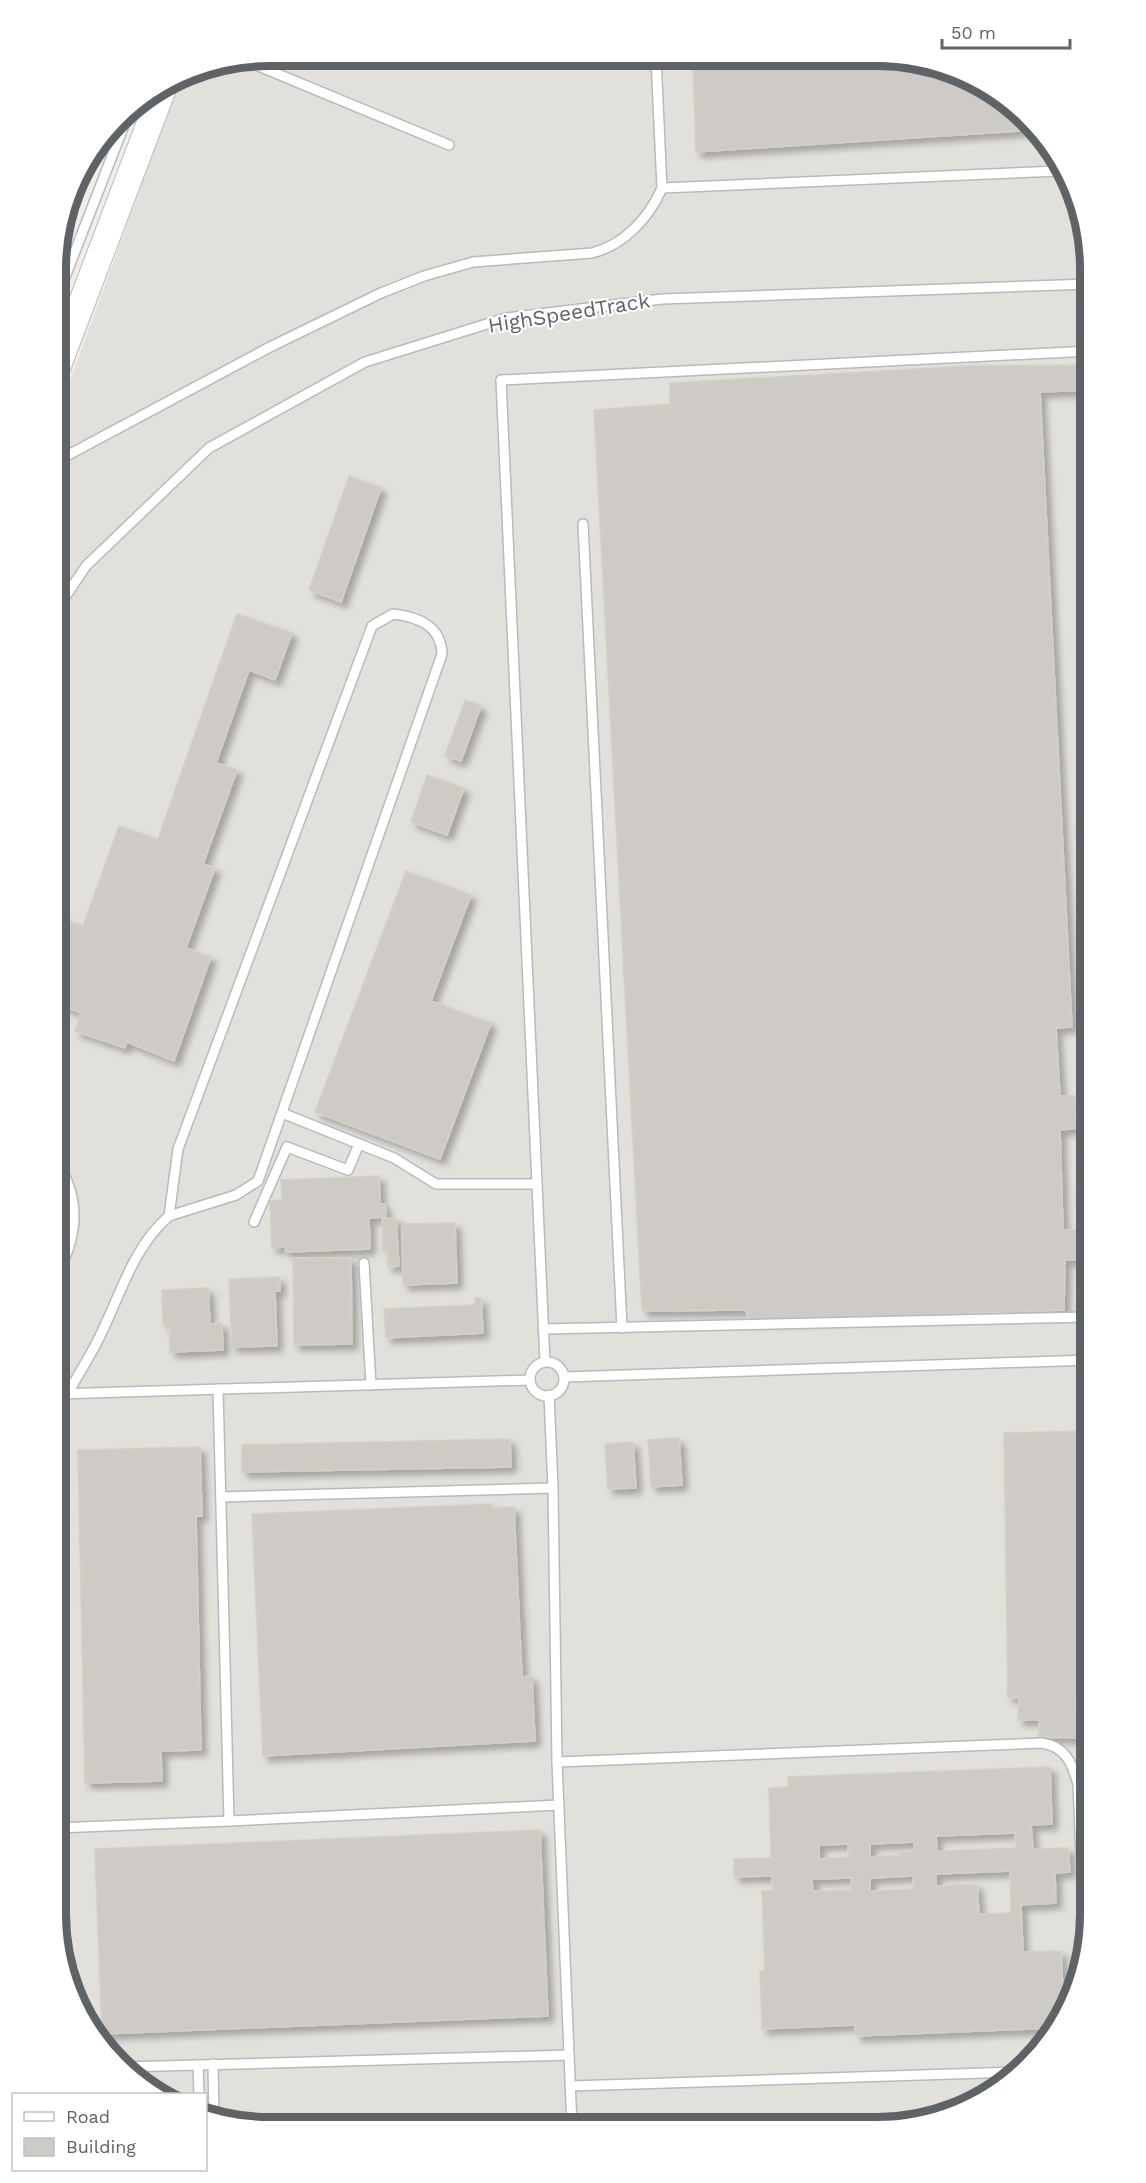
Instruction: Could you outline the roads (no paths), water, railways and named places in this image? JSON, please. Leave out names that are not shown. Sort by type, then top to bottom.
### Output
[{"type":"main road","points":[[66,344],[160,98]]},
{"type":"lane","points":[[66,456],[270,347],[381,293],[413,280],[473,262],[592,253],[606,249],[641,222],[655,203],[662,188],[656,66]]},
{"type":"lane","points":[[260,67],[449,145]]},
{"type":"lane","points":[[66,275],[123,128]]},
{"type":"lane","points":[[662,188],[1055,171]]},
{"type":"lane","name":"HighSpeedTrack","points":[[66,596],[86,566],[209,448],[365,362],[506,318],[662,299],[1080,285]]},
{"type":"lane","points":[[545,1362],[501,380],[1080,351]]},
{"type":"lane","points":[[583,524],[622,1328]]},
{"type":"lane","points":[[68,1393],[98,1342],[122,1284],[153,1229],[169,1216],[236,1195],[258,1181],[442,654],[441,642],[431,628],[419,619],[393,614],[372,626],[178,1149],[169,1216]]},
{"type":"lane","points":[[282,1113],[394,1158],[436,1184],[537,1184]]},
{"type":"lane","points":[[254,1222],[287,1147],[348,1170],[359,1144]]},
{"type":"lane","points":[[66,1181],[72,1193],[75,1226],[66,1259]]},
{"type":"lane","points":[[364,1263],[371,1385]]},
{"type":"lane","points":[[543,1329],[1080,1317]]},
{"type":"lane","points":[[564,1377],[1080,1360]]},
{"type":"lane","points":[[545,1362],[557,1365],[564,1377],[559,1390],[549,1395],[539,1393],[530,1380],[532,1370],[545,1362]]},
{"type":"lane","points":[[68,1393],[530,1380]]},
{"type":"lane","points":[[218,1389],[229,1821]]},
{"type":"lane","points":[[549,1395],[553,1488],[557,1762],[572,2117]]},
{"type":"lane","points":[[221,1497],[553,1488]]},
{"type":"lane","points":[[557,1762],[1042,1743],[1053,1745],[1072,1764],[1078,1784],[1080,1832]]},
{"type":"lane","points":[[66,1824],[229,1821],[559,1805]]},
{"type":"lane","points":[[135,2067],[569,2055]]},
{"type":"lane","points":[[213,2064],[214,2109]]},
{"type":"lane","points":[[198,2065],[199,2093]]},
{"type":"lane","points":[[570,2086],[1004,2072]]}]
